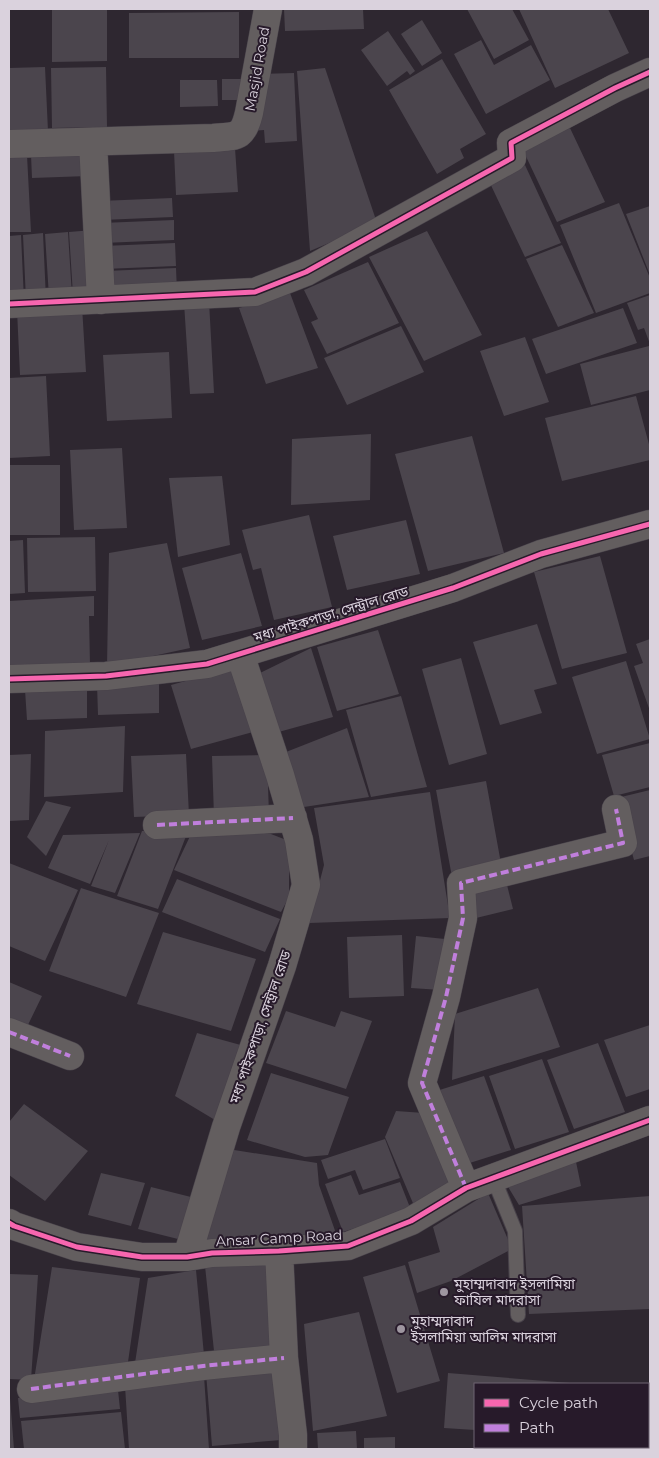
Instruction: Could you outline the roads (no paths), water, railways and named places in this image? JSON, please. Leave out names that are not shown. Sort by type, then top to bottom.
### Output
[{"type":"street","name":"Masjid Road","points":[[93,142],[236,136],[245,128],[268,9]]},
{"type":"street","points":[[9,304],[255,292],[306,272],[512,158],[510,143],[615,88],[650,72]]},
{"type":"street","points":[[9,144],[93,142],[102,300]]},
{"type":"street","points":[[9,318],[9,326]]},
{"type":"street","name":"মধ্য পাইকপাড়া, সেন্ট্রাল রোড","points":[[9,680],[106,676],[207,664],[453,588],[541,554],[650,524]]},
{"type":"street","name":"মধ্য পাইকপাড়া, সেন্ট্রাল রোড","points":[[187,1257],[226,1127],[282,966],[306,885],[300,840],[240,654]]},
{"type":"street","points":[[466,1188],[422,1083],[446,997],[463,918],[461,883],[623,843],[616,809]]},
{"type":"street","points":[[157,825],[293,818]]},
{"type":"street","points":[[9,1032],[70,1056]]},
{"type":"street","name":"Ansar Camp Road","points":[[9,1223],[77,1247],[142,1257],[187,1257],[212,1253],[348,1246],[411,1222],[466,1188],[650,1120]]},
{"type":"street","points":[[279,1251],[284,1358],[293,1449]]},
{"type":"street","points":[[31,1389],[203,1366],[284,1358]]},
{"type":"lane","points":[[493,1177],[515,1231],[518,1315]]},
{"type":"place","name":"মুহাম্মদাবাদ ইসলামিয়া ফাযিল মাদরাসা","points":[[444,1292]]},
{"type":"place","name":"মুহাম্মদাবাদ ইসলামিয়া আলিম মাদরাসা","points":[[401,1329]]}]
